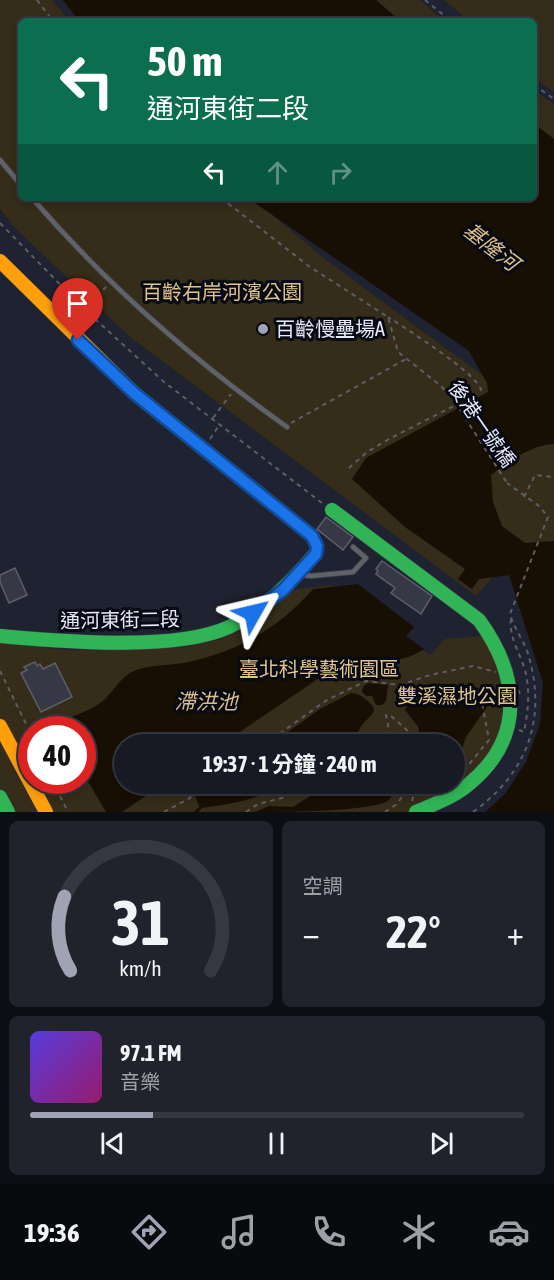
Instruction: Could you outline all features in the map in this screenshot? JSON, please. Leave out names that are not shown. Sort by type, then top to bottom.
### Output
[{"type":"street","name":"通河東街二段","points":[[0,261],[134,393],[312,536],[317,546],[316,554],[283,590],[242,620],[211,634],[180,641],[101,642],[60,642],[0,636]]},
{"type":"street","points":[[332,510],[479,620],[493,636],[502,652],[510,677],[512,710],[508,728],[495,757],[468,785],[414,808]]},
{"type":"street","points":[[0,726],[46,812]]},
{"type":"street","points":[[0,797],[8,812]]},
{"type":"lane","points":[[0,160],[18,181]]},
{"type":"lane","points":[[35,201],[111,282],[187,352],[287,427]]},
{"type":"lane","points":[[299,574],[311,576],[353,572],[366,558],[353,547]]},
{"type":"path","points":[[37,0],[51,18]]},
{"type":"path","points":[[425,0],[447,18]]},
{"type":"path","points":[[537,87],[554,99]]},
{"type":"path","points":[[225,201],[310,267],[459,366],[480,385],[481,390],[477,394],[367,452],[349,468]]},
{"type":"path","points":[[0,223],[84,309],[164,382],[332,510]]},
{"type":"path","points":[[84,309],[111,282]]},
{"type":"path","points":[[287,427],[298,418],[406,359],[398,352],[388,317]]},
{"type":"path","name":"後港一號橋","points":[[406,359],[441,386],[455,402],[507,483],[539,506],[548,517],[510,614],[529,657],[536,699],[535,722],[527,748],[517,769],[505,785],[473,812]]},
{"type":"path","points":[[213,418],[235,390]]},
{"type":"path","points":[[190,438],[198,429],[210,439],[220,424]]},
{"type":"path","points":[[524,497],[535,475],[554,477]]},
{"type":"path","points":[[279,734],[327,700],[366,681],[400,685],[430,675],[473,666],[510,677]]},
{"type":"path","points":[[0,671],[22,716]]},
{"type":"path","points":[[465,768],[489,740],[482,703],[501,687],[516,685],[521,696]]},
{"type":"path","points":[[390,734],[386,715],[390,715],[410,734]]},
{"type":"path","points":[[59,794],[68,812]]},
{"type":"path","points":[[164,812],[190,798],[191,794]]},
{"type":"path","points":[[246,812],[258,804],[290,794]]},
{"type":"path","points":[[385,812],[397,804],[404,794]]},
{"type":"green space","name":"百齡右岸河濱公園","points":[[0,0],[52,0],[67,18],[18,18],[18,201],[256,201],[326,260],[554,428],[554,550],[504,564],[476,596],[130,337],[17,230],[0,209]]},
{"type":"green space","points":[[376,0],[420,0],[441,18],[397,18]]},
{"type":"green space","points":[[444,0],[554,0],[554,92],[537,80],[537,18],[465,18]]},
{"type":"green space","points":[[537,93],[554,104],[554,139],[537,126]]},
{"type":"green space","name":"臺北科學藝術園區","points":[[333,585],[430,655],[445,639],[487,636],[499,661],[507,688],[507,716],[498,744],[482,769],[465,785],[465,734],[114,734],[114,794],[449,794],[411,812],[0,812],[0,643],[67,650],[140,650],[183,647],[215,641],[247,627],[296,589]]},
{"type":"water","points":[[63,0],[376,0],[397,18],[77,18]]},
{"type":"water","name":"基隆河","points":[[537,126],[554,139],[554,444],[537,447],[513,459],[491,475],[493,502],[502,526],[525,543],[554,541],[554,812],[485,812],[505,794],[526,762],[540,724],[543,683],[509,575],[479,579],[472,589],[458,579],[465,569],[405,527],[352,479],[366,458],[488,392],[487,383],[469,351],[252,201],[537,201]]},
{"type":"water","name":"滯洪池","points":[[358,584],[414,627],[406,636],[424,649],[406,658],[388,661],[350,657],[237,734],[114,734],[114,794],[149,794],[122,812],[106,812],[95,794],[96,716],[74,716],[99,704],[125,677],[134,671],[207,657],[257,636],[286,615],[313,589]]},
{"type":"water","points":[[368,683],[388,685],[386,701],[382,705],[376,705],[372,696],[366,696],[362,692],[363,687]]},
{"type":"water","points":[[439,691],[457,695],[479,692],[489,704],[465,740],[465,734],[419,734],[419,728],[405,710],[407,705],[421,701]]},
{"type":"water","points":[[351,693],[357,694],[370,703],[374,710],[358,734],[285,734],[320,709]]},
{"type":"water","points":[[196,794],[265,794],[246,800],[200,808]]},
{"type":"water","points":[[314,794],[392,794],[389,800],[365,807],[255,812],[269,806],[293,807]]},
{"type":"building","points":[[326,517],[353,537],[343,550],[317,529]]},
{"type":"building","points":[[382,561],[432,596],[421,614],[391,593],[395,588],[376,574],[378,571],[376,569]]},
{"type":"building","points":[[15,568],[27,595],[9,603],[0,582],[0,575]]},
{"type":"building","points":[[35,662],[43,669],[55,663],[72,697],[41,712],[21,673],[27,670],[24,667]]},
{"type":"waterway","points":[[196,812],[201,807]]},
{"type":"traffic: fast","points":[[0,636],[117,643],[179,640],[206,635],[229,627],[265,604],[287,585],[316,553],[317,546],[312,536],[165,418]]},
{"type":"traffic: fast","points":[[332,510],[479,620],[502,662],[508,684],[510,705],[508,726],[500,746],[487,766],[469,784],[444,800],[416,812]]},
{"type":"traffic: fast","points":[[0,797],[8,812]]},
{"type":"traffic: slow","points":[[0,261],[134,393],[165,418]]},
{"type":"traffic: slow","points":[[0,726],[46,812]]},
{"type":"place","name":"百齡慢壘場A","points":[[263,329]]},
{"type":"route","points":[[78,340],[134,393],[312,536],[317,546],[316,554],[283,590],[253,613]]},
{"type":"park label","name":"雙溪濕地公園","points":[[457,696]]}]
